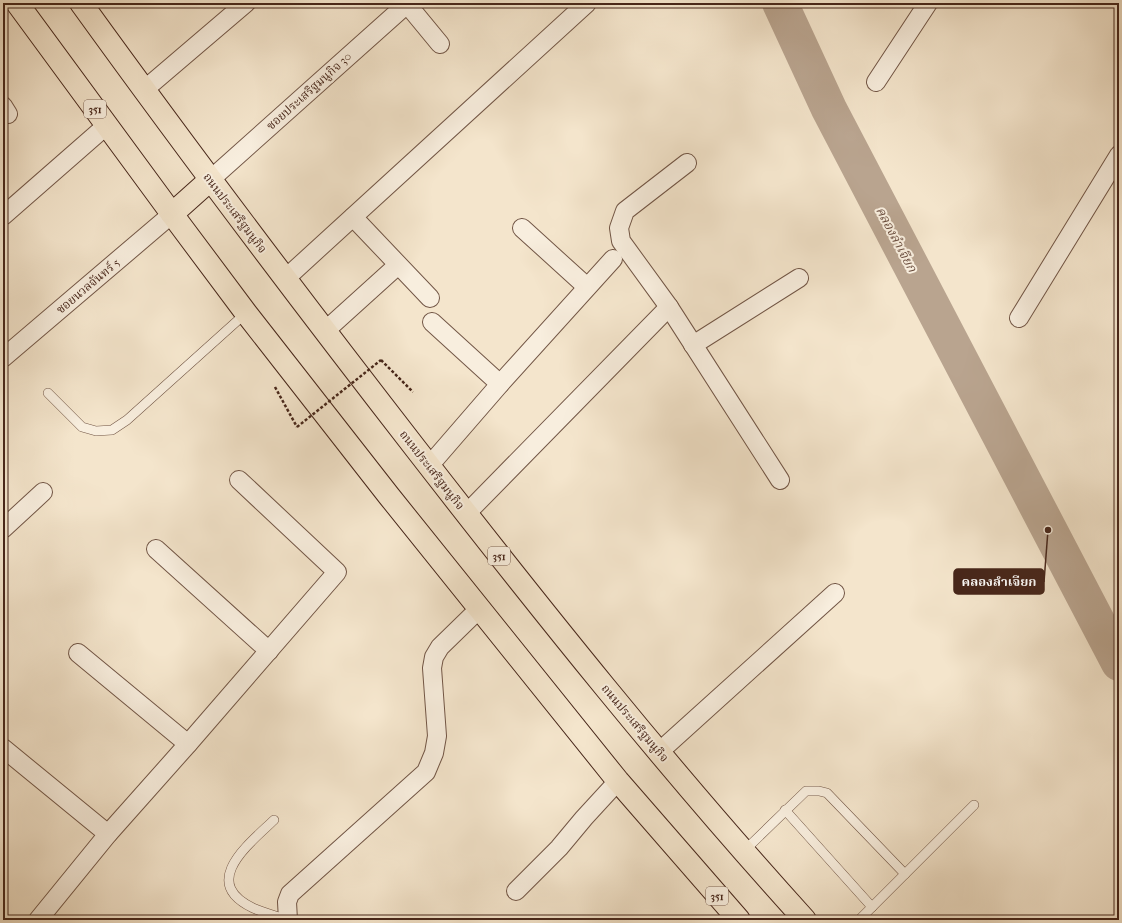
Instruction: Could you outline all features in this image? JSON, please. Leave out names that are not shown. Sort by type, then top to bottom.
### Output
[{"type":"main road","name":"351","points":[[18,3],[246,313],[394,502],[618,781],[738,920]]},
{"type":"main road","name":"ถนนประเสริฐมนูกิจ","points":[[81,3],[210,180],[466,514],[582,660],[743,851],[805,920]]},
{"type":"main road","points":[[172,214],[210,180]]},
{"type":"main road","points":[[696,872],[726,920]]},
{"type":"street","points":[[3,6],[8,3]]},
{"type":"street","points":[[144,90],[246,3]]},
{"type":"street","points":[[285,279],[587,3]]},
{"type":"street","points":[[876,82],[928,3]]},
{"type":"street","points":[[407,4],[440,44]]},
{"type":"street","name":"ซอยประเสริฐมนูกิจ 30","points":[[210,180],[407,4]]},
{"type":"street","points":[[3,216],[107,125]]},
{"type":"street","points":[[1019,318],[1119,155]]},
{"type":"street","points":[[687,163],[625,211],[620,228],[621,242],[669,307],[780,480]]},
{"type":"street","name":"ซอยนวลจันทร์ 5","points":[[3,358],[172,214]]},
{"type":"street","points":[[353,217],[430,298]]},
{"type":"street","points":[[522,228],[587,287]]},
{"type":"street","points":[[429,466],[500,384],[613,259]]},
{"type":"street","points":[[325,331],[398,265]]},
{"type":"street","points":[[693,345],[799,278]]},
{"type":"street","points":[[466,514],[669,307]]},
{"type":"street","points":[[432,322],[500,384]]},
{"type":"street","points":[[38,920],[108,834],[337,572],[239,480]]},
{"type":"street","points":[[3,529],[43,492]]},
{"type":"street","points":[[156,549],[269,651]]},
{"type":"street","points":[[659,752],[835,593]]},
{"type":"street","points":[[288,920],[287,902],[290,894],[426,772],[434,753],[437,736],[432,668],[434,657],[440,647],[480,609]]},
{"type":"street","points":[[78,653],[188,744]]},
{"type":"street","points":[[3,748],[108,834]]},
{"type":"street","points":[[516,891],[559,848],[618,781]]},
{"type":"lane","points":[[48,393],[82,427],[96,431],[112,430],[127,420],[246,313]]},
{"type":"lane","points":[[743,851],[806,791],[819,791],[827,793],[905,874]]},
{"type":"lane","points":[[858,920],[974,805]]},
{"type":"lane","points":[[785,810],[872,907]]},
{"type":"lane","points":[[274,820],[237,857],[230,870],[228,879],[232,891],[240,900],[254,908],[288,920]]},
{"type":"path","points":[[274,385],[297,427],[381,360],[413,392]]},
{"type":"waterway","name":"คลองลำเจียก","points":[[780,3],[829,109],[1119,663]]},
{"type":"place","name":"คลองลำเจียก","points":[[1048,530]]}]
